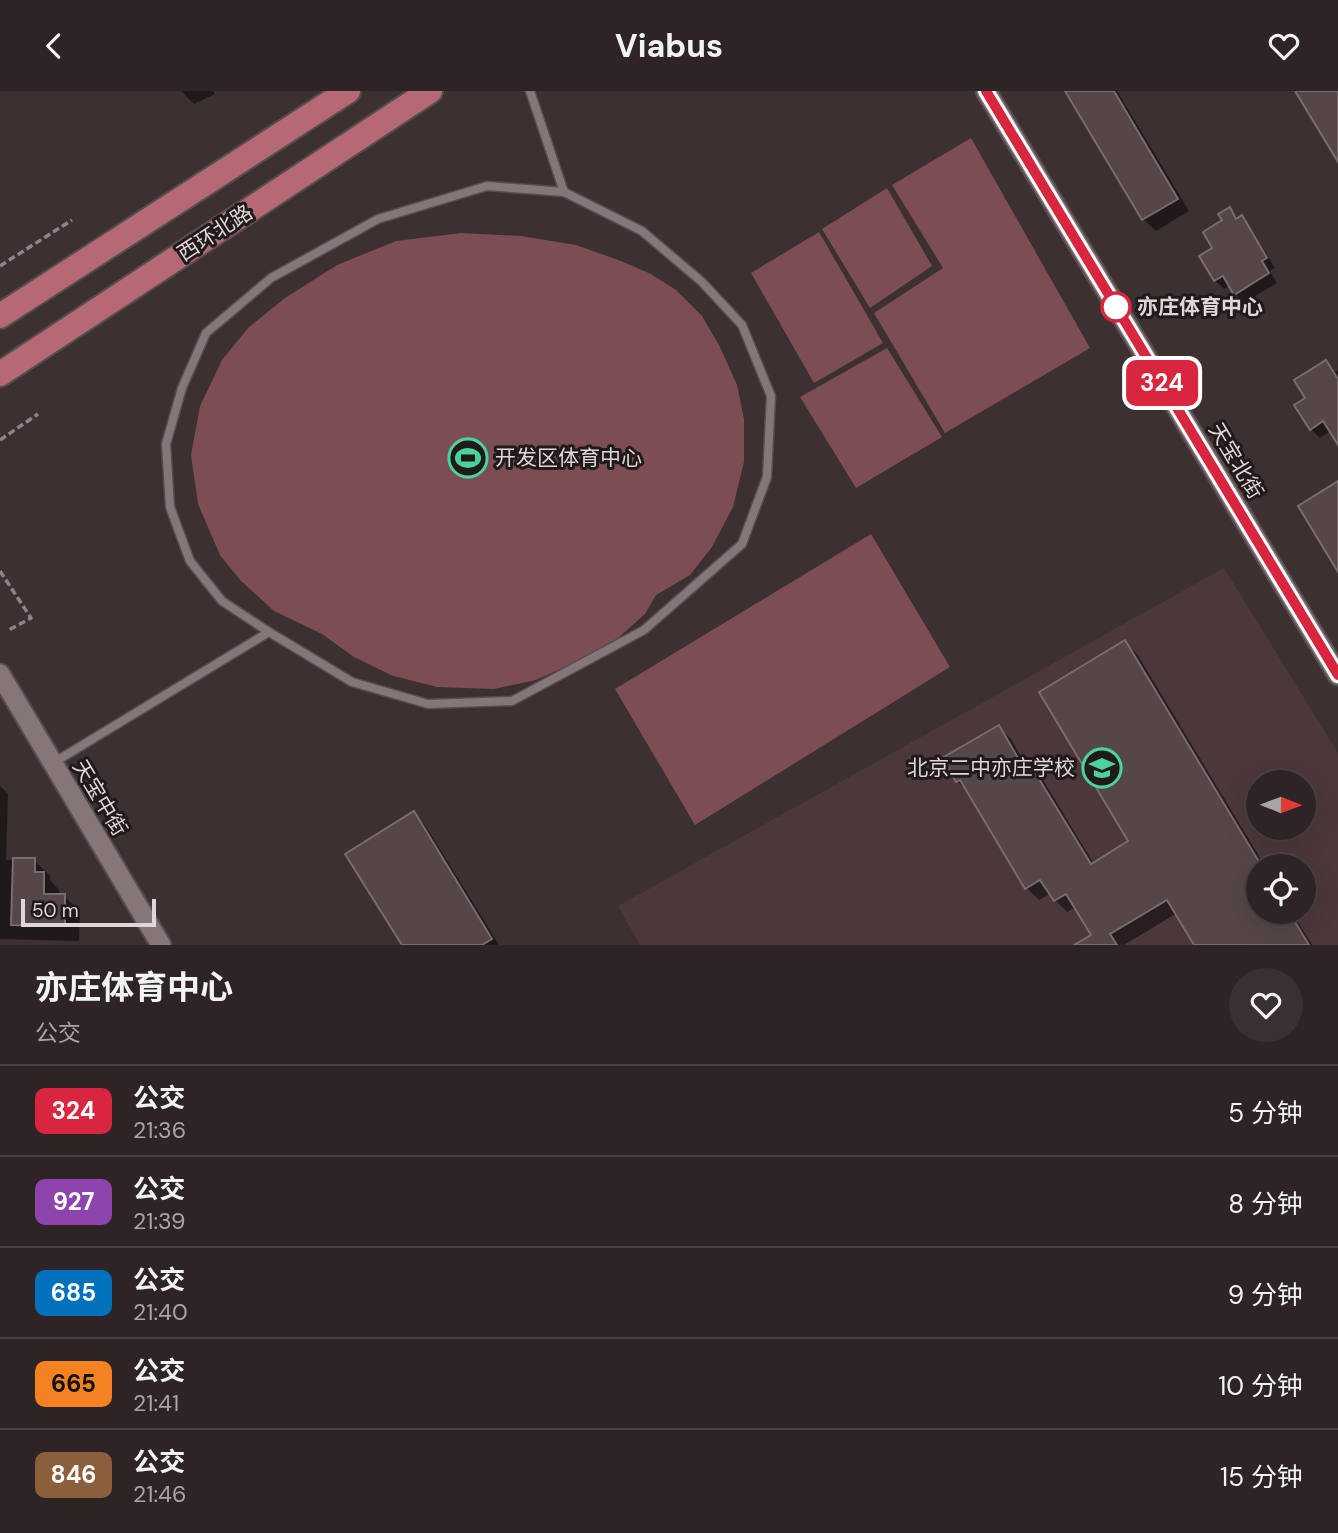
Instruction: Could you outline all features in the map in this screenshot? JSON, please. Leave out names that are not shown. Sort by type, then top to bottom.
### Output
[{"type":"main road","points":[[0,316],[348,91]]},
{"type":"main road","name":"西环北路","points":[[0,374],[430,91]]},
{"type":"street","name":"天宝北街","points":[[986,91],[1338,675]]},
{"type":"street","name":"天宝中街","points":[[0,674],[161,945]]},
{"type":"lane","points":[[530,91],[565,192]]},
{"type":"lane","points":[[487,186],[565,192],[642,230],[702,282],[742,325],[771,396],[767,477],[742,544],[644,630],[512,701],[428,704],[352,682],[269,632],[222,601],[190,561],[170,507],[166,444],[181,388],[206,333],[271,278],[379,219],[487,186]]},
{"type":"lane","points":[[53,764],[269,632]]},
{"type":"path","points":[[0,266],[72,220]]},
{"type":"path","points":[[0,440],[38,414]]},
{"type":"path","points":[[0,571],[31,618],[7,631]]},
{"type":"shaded area","points":[[971,138],[1090,348],[945,433],[874,313],[943,268],[892,185]]},
{"type":"shaded area","points":[[887,188],[932,266],[870,308],[822,229]]},
{"type":"shaded area","points":[[819,232],[883,343],[814,383],[751,273]]},
{"type":"shaded area","name":"开发区体育中心","points":[[461,233],[521,236],[576,245],[651,274],[676,290],[702,316],[720,347],[737,385],[744,419],[744,462],[733,507],[712,547],[690,575],[656,595],[645,614],[617,639],[536,680],[494,689],[437,687],[393,676],[354,657],[322,634],[274,611],[240,580],[220,555],[198,504],[191,455],[200,406],[222,360],[249,327],[285,298],[337,265],[396,241]]},
{"type":"shaded area","points":[[887,348],[942,437],[856,488],[800,397]]},
{"type":"shaded area","points":[[871,534],[950,667],[695,825],[615,689]]},
{"type":"shaded area","name":"北京二中亦庄学校","points":[[1224,568],[1338,753],[1338,945],[640,945],[618,906]]},
{"type":"building","points":[[1065,91],[1114,91],[1178,199],[1142,220]]},
{"type":"building","points":[[1295,91],[1338,91],[1338,162]]},
{"type":"building","points":[[1230,207],[1236,219],[1242,215],[1267,258],[1262,261],[1269,273],[1234,295],[1223,276],[1214,281],[1199,256],[1212,248],[1203,232],[1222,220],[1218,214]]},
{"type":"building","points":[[1326,360],[1338,379],[1338,445],[1323,421],[1310,430],[1294,405],[1305,398],[1294,380]]},
{"type":"building","points":[[1338,481],[1338,572],[1298,506]]},
{"type":"building","points":[[1125,640],[1254,854],[1246,854],[1246,924],[1296,924],[1309,945],[1194,945],[1167,900],[1110,934],[1117,945],[1074,945],[1091,935],[1066,894],[1054,901],[1040,880],[1025,889],[960,780],[956,782],[942,758],[999,725],[1022,765],[1028,761],[1091,864],[1128,841],[1039,692]]},
{"type":"building","points":[[414,811],[492,939],[482,945],[402,945],[345,854]]},
{"type":"building","points":[[13,858],[35,858],[35,872],[44,872],[44,894],[65,894],[65,926],[11,925]]},
{"type":"bus line","name":"324","points":[[986,91],[1338,675]]},
{"type":"place","name":"亦庄体育中心","points":[[1116,307]]},
{"type":"place","name":"开发区体育中心","points":[[468,458]]},
{"type":"place","name":"北京二中亦庄学校","points":[[1102,768]]}]
